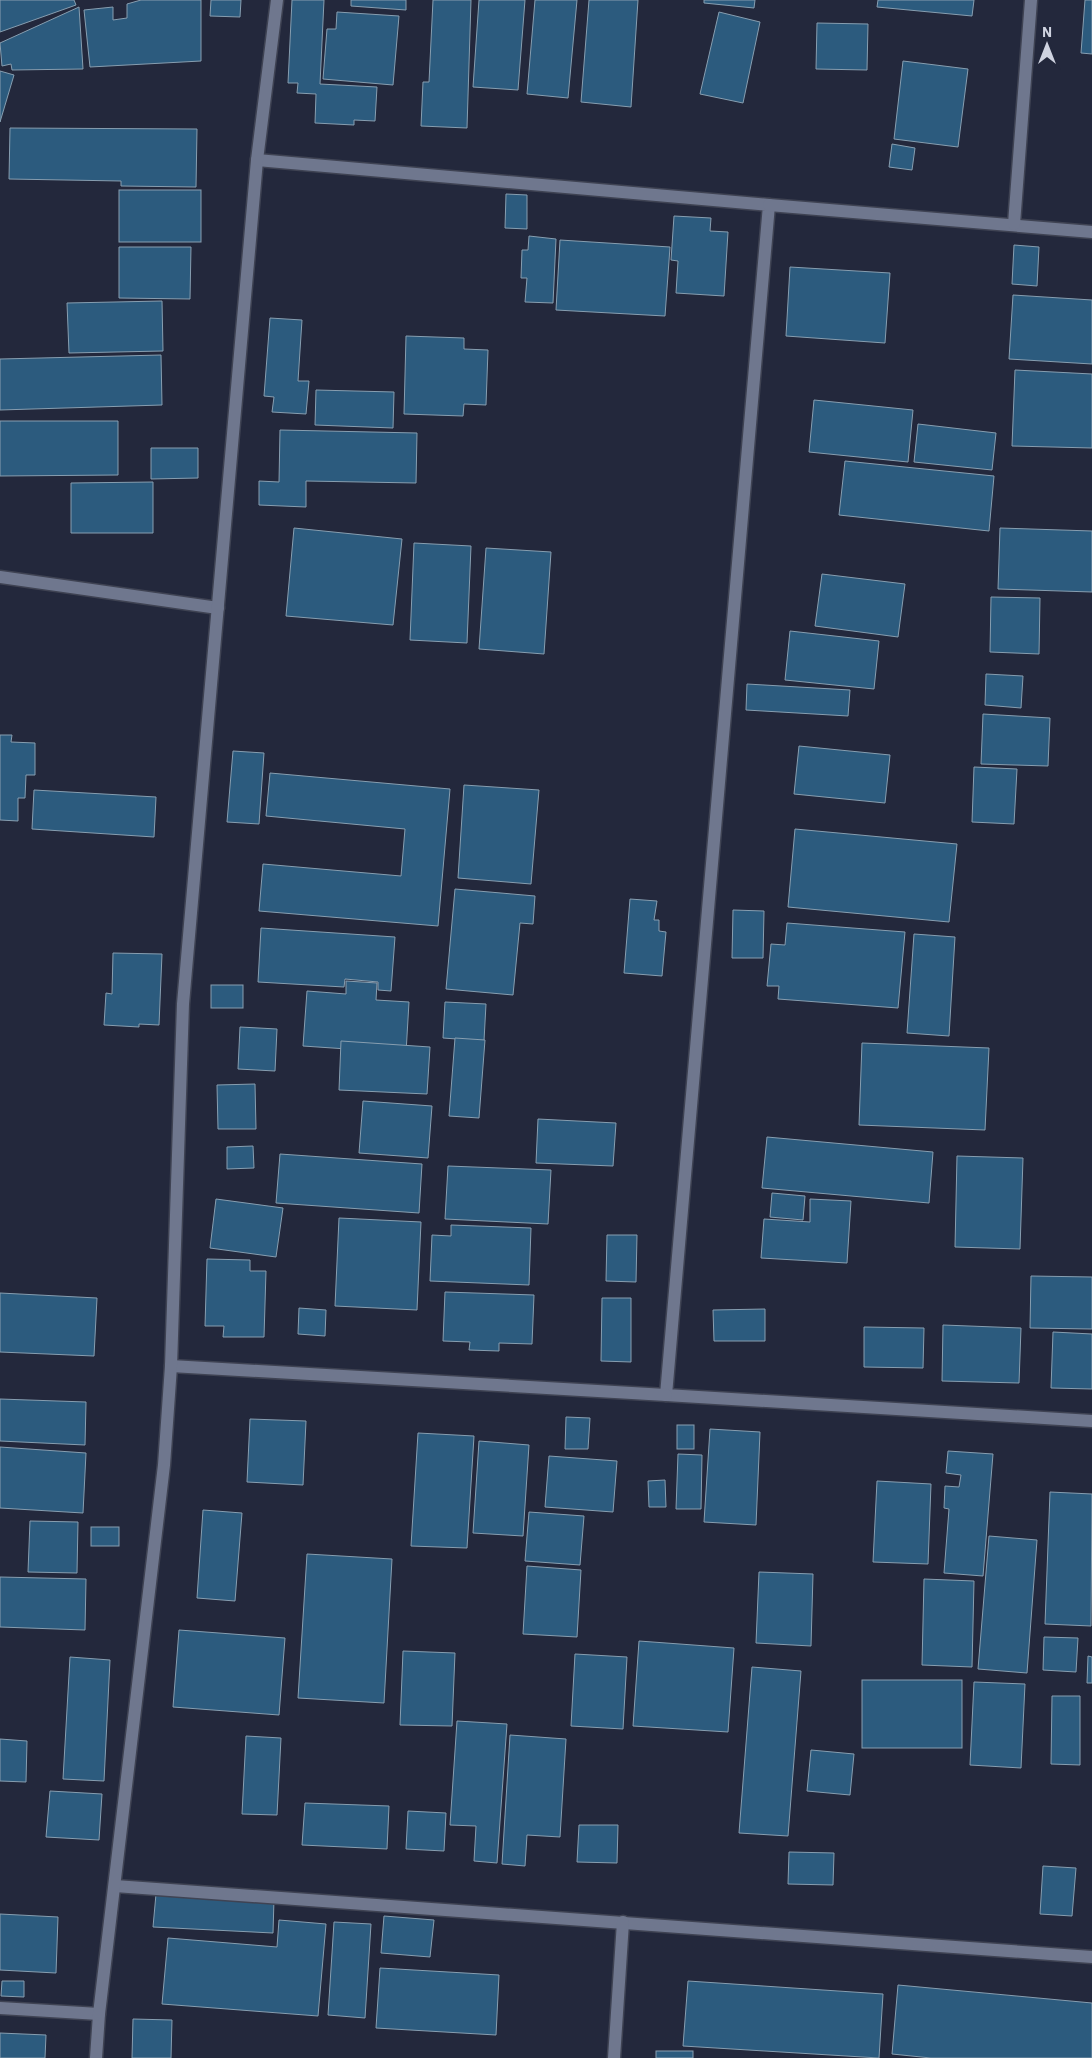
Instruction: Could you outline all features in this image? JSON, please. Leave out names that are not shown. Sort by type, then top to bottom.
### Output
[{"type":"street","points":[[96,2058],[99,2014],[164,1465],[170,1366],[183,1004],[257,160],[277,0]]},
{"type":"street","points":[[1014,224],[1031,0]]},
{"type":"street","points":[[257,160],[1092,232]]},
{"type":"street","points":[[666,1395],[769,205]]},
{"type":"street","points":[[0,577],[218,608]]},
{"type":"street","points":[[170,1366],[1092,1421]]},
{"type":"street","points":[[114,1886],[1092,1957]]},
{"type":"street","points":[[614,2058],[623,1922]]},
{"type":"street","points":[[0,2008],[99,2014]]},
{"type":"building","points":[[0,0],[74,0],[76,5],[0,32]]},
{"type":"building","points":[[141,0],[201,0],[201,61],[90,67],[84,10],[113,7],[113,20],[127,18],[127,4]]},
{"type":"building","points":[[211,0],[241,0],[240,17],[210,16]]},
{"type":"building","points":[[292,0],[324,0],[320,84],[377,87],[375,121],[354,120],[354,125],[315,123],[316,94],[297,93],[298,83],[288,83]]},
{"type":"building","points":[[351,0],[406,0],[406,10],[351,6]]},
{"type":"building","points":[[433,0],[471,0],[467,128],[421,126],[423,82],[429,82]]},
{"type":"building","points":[[479,0],[525,0],[518,90],[473,87]]},
{"type":"building","points":[[535,0],[577,0],[568,98],[527,94]]},
{"type":"building","points":[[589,0],[638,0],[631,107],[581,102]]},
{"type":"building","points":[[704,0],[755,0],[754,8],[704,3]]},
{"type":"building","points":[[878,0],[974,0],[972,16],[877,7]]},
{"type":"building","points":[[1085,0],[1092,0],[1092,54],[1081,53]]},
{"type":"building","points":[[79,7],[83,69],[12,70],[11,64],[2,66],[0,43]]},
{"type":"building","points":[[337,12],[399,16],[393,85],[323,79],[327,29],[336,29]]},
{"type":"building","points":[[719,12],[760,22],[743,103],[700,94]]},
{"type":"building","points":[[817,23],[868,24],[867,70],[816,69]]},
{"type":"building","points":[[903,61],[968,69],[958,147],[894,139]]},
{"type":"building","points":[[0,71],[14,75],[0,122]]},
{"type":"building","points":[[10,128],[197,129],[196,187],[121,186],[121,181],[9,179]]},
{"type":"building","points":[[892,144],[915,148],[912,170],[889,167]]},
{"type":"building","points":[[119,190],[201,190],[201,242],[119,242]]},
{"type":"building","points":[[506,194],[527,195],[527,229],[505,228]]},
{"type":"building","points":[[674,216],[711,218],[710,231],[728,232],[724,296],[676,293],[678,261],[671,260]]},
{"type":"building","points":[[529,236],[556,239],[553,303],[525,302],[527,278],[521,278],[522,250],[528,250]]},
{"type":"building","points":[[560,240],[670,247],[665,316],[556,310]]},
{"type":"building","points":[[1014,245],[1039,247],[1037,286],[1012,284]]},
{"type":"building","points":[[119,247],[191,247],[190,299],[119,298]]},
{"type":"building","points":[[790,267],[890,273],[885,343],[786,336]]},
{"type":"building","points":[[1013,295],[1092,300],[1092,364],[1009,359]]},
{"type":"building","points":[[162,301],[163,351],[69,353],[67,303]]},
{"type":"building","points":[[270,318],[302,320],[298,381],[309,381],[306,414],[272,412],[274,397],[264,396]]},
{"type":"building","points":[[406,336],[464,338],[464,349],[488,350],[486,405],[464,404],[463,416],[404,414]]},
{"type":"building","points":[[161,355],[162,405],[0,410],[0,359]]},
{"type":"building","points":[[1015,370],[1092,374],[1092,448],[1012,446]]},
{"type":"building","points":[[316,390],[394,392],[393,428],[315,425]]},
{"type":"building","points":[[814,400],[913,410],[908,462],[809,452]]},
{"type":"building","points":[[0,421],[118,421],[118,475],[0,476]]},
{"type":"building","points":[[918,424],[996,433],[992,470],[914,462]]},
{"type":"building","points":[[280,430],[417,433],[416,483],[306,481],[306,507],[259,505],[259,481],[279,482]]},
{"type":"building","points":[[151,448],[198,448],[198,478],[151,479]]},
{"type":"building","points":[[845,461],[994,476],[989,531],[839,515]]},
{"type":"building","points":[[153,482],[153,533],[71,533],[71,483]]},
{"type":"building","points":[[294,528],[402,539],[393,625],[286,616]]},
{"type":"building","points":[[1000,528],[1092,531],[1092,592],[998,589]]},
{"type":"building","points":[[414,543],[471,546],[467,643],[410,640]]},
{"type":"building","points":[[486,548],[551,552],[544,654],[479,649]]},
{"type":"building","points":[[822,574],[905,584],[898,637],[815,626]]},
{"type":"building","points":[[991,597],[1040,598],[1039,654],[990,652]]},
{"type":"building","points":[[790,631],[879,641],[874,689],[785,680]]},
{"type":"building","points":[[986,674],[1023,676],[1021,708],[985,705]]},
{"type":"building","points":[[747,684],[850,690],[848,716],[746,710]]},
{"type":"building","points":[[983,714],[1050,718],[1048,766],[981,764]]},
{"type":"building","points":[[0,735],[12,735],[11,742],[35,743],[35,775],[26,775],[25,798],[18,798],[18,821],[0,820]]},
{"type":"building","points":[[799,746],[890,755],[885,803],[794,794]]},
{"type":"building","points":[[233,751],[264,753],[259,824],[227,822]]},
{"type":"building","points":[[974,767],[1017,769],[1014,824],[972,822]]},
{"type":"building","points":[[270,773],[450,789],[438,926],[259,911],[263,864],[401,876],[405,829],[266,816]]},
{"type":"building","points":[[464,785],[539,790],[531,884],[458,878]]},
{"type":"building","points":[[34,790],[156,797],[154,837],[32,829]]},
{"type":"building","points":[[795,829],[957,844],[949,922],[788,907]]},
{"type":"building","points":[[455,889],[535,896],[533,924],[520,923],[513,995],[446,989]]},
{"type":"building","points":[[630,899],[657,901],[654,920],[659,920],[659,931],[666,932],[662,976],[624,973]]},
{"type":"building","points":[[733,910],[764,911],[763,958],[732,958]]},
{"type":"building","points":[[787,923],[905,932],[898,1008],[778,999],[779,986],[767,986],[771,944],[785,945]]},
{"type":"building","points":[[261,928],[395,937],[391,991],[378,990],[378,982],[345,979],[344,987],[258,982]]},
{"type":"building","points":[[914,934],[955,937],[949,1036],[907,1033]]},
{"type":"building","points":[[113,953],[162,954],[159,1025],[139,1024],[139,1027],[104,1025],[106,993],[112,994]]},
{"type":"building","points":[[346,981],[377,983],[376,1000],[409,1002],[406,1053],[303,1046],[307,991],[346,994]]},
{"type":"building","points":[[211,985],[243,985],[243,1008],[211,1008]]},
{"type":"building","points":[[445,1002],[486,1004],[484,1041],[443,1038]]},
{"type":"building","points":[[240,1027],[277,1029],[275,1071],[238,1069]]},
{"type":"building","points":[[455,1038],[485,1040],[479,1118],[449,1116]]},
{"type":"building","points":[[341,1041],[430,1047],[427,1094],[339,1090]]},
{"type":"building","points":[[862,1043],[989,1048],[985,1130],[859,1125]]},
{"type":"building","points":[[255,1084],[256,1129],[218,1129],[217,1085]]},
{"type":"building","points":[[363,1101],[432,1106],[428,1158],[359,1153]]},
{"type":"building","points":[[538,1119],[616,1123],[613,1166],[536,1163]]},
{"type":"building","points":[[767,1137],[933,1152],[929,1203],[762,1188]]},
{"type":"building","points":[[253,1146],[254,1168],[227,1169],[227,1147]]},
{"type":"building","points":[[280,1154],[422,1164],[419,1213],[276,1203]]},
{"type":"building","points":[[957,1156],[1023,1158],[1020,1249],[955,1247]]},
{"type":"building","points":[[448,1166],[551,1170],[548,1224],[445,1219]]},
{"type":"building","points":[[772,1193],[805,1196],[803,1220],[770,1217]]},
{"type":"building","points":[[216,1199],[283,1208],[276,1257],[210,1248]]},
{"type":"building","points":[[810,1199],[851,1201],[847,1263],[761,1258],[764,1219],[810,1222]]},
{"type":"building","points":[[339,1218],[421,1222],[417,1310],[335,1306]]},
{"type":"building","points":[[451,1225],[531,1228],[529,1285],[430,1281],[432,1235],[451,1236]]},
{"type":"building","points":[[607,1235],[637,1235],[636,1282],[606,1281]]},
{"type":"building","points":[[207,1259],[250,1260],[250,1271],[266,1271],[264,1337],[223,1337],[224,1326],[205,1326]]},
{"type":"building","points":[[1031,1276],[1092,1277],[1092,1329],[1030,1328]]},
{"type":"building","points":[[445,1292],[534,1295],[532,1344],[499,1343],[499,1351],[469,1350],[470,1342],[443,1341]]},
{"type":"building","points":[[0,1293],[97,1298],[94,1356],[0,1352]]},
{"type":"building","points":[[602,1298],[631,1298],[631,1362],[601,1361]]},
{"type":"building","points":[[299,1308],[326,1310],[325,1336],[298,1334]]},
{"type":"building","points":[[765,1309],[765,1341],[714,1341],[713,1310]]},
{"type":"building","points":[[943,1325],[1021,1328],[1019,1383],[942,1381]]},
{"type":"building","points":[[864,1327],[924,1328],[923,1368],[864,1367]]},
{"type":"building","points":[[1053,1332],[1092,1334],[1092,1389],[1051,1388]]},
{"type":"building","points":[[0,1399],[86,1402],[85,1445],[0,1441]]},
{"type":"building","points":[[566,1417],[590,1418],[588,1449],[565,1449]]},
{"type":"building","points":[[250,1419],[306,1421],[303,1485],[247,1482]]},
{"type":"building","points":[[677,1425],[694,1425],[694,1449],[677,1449]]},
{"type":"building","points":[[710,1429],[760,1432],[756,1525],[704,1522]]},
{"type":"building","points":[[418,1433],[474,1436],[467,1548],[411,1546]]},
{"type":"building","points":[[479,1441],[529,1445],[523,1536],[473,1533]]},
{"type":"building","points":[[0,1447],[86,1453],[83,1513],[0,1508]]},
{"type":"building","points":[[948,1451],[993,1454],[983,1576],[944,1573],[949,1509],[944,1508],[945,1486],[959,1487],[961,1475],[946,1473]]},
{"type":"building","points":[[678,1454],[702,1455],[701,1509],[676,1509]]},
{"type":"building","points":[[549,1456],[617,1461],[613,1512],[545,1507]]},
{"type":"building","points":[[665,1480],[666,1507],[649,1507],[648,1481]]},
{"type":"building","points":[[877,1481],[931,1484],[928,1564],[873,1562]]},
{"type":"building","points":[[1050,1492],[1092,1494],[1091,1626],[1045,1624]]},
{"type":"building","points":[[203,1510],[242,1513],[235,1601],[197,1598]]},
{"type":"building","points":[[529,1512],[584,1516],[580,1565],[525,1561]]},
{"type":"building","points":[[30,1521],[78,1522],[77,1573],[28,1572]]},
{"type":"building","points":[[91,1527],[119,1527],[119,1546],[91,1546]]},
{"type":"building","points":[[989,1536],[1037,1540],[1027,1673],[978,1669]]},
{"type":"building","points":[[307,1554],[392,1559],[384,1703],[298,1698]]},
{"type":"building","points":[[527,1566],[581,1570],[577,1637],[523,1634]]},
{"type":"building","points":[[759,1572],[813,1574],[811,1646],[756,1643]]},
{"type":"building","points":[[0,1577],[86,1579],[85,1630],[0,1627]]},
{"type":"building","points":[[924,1579],[974,1581],[972,1667],[922,1665]]},
{"type":"building","points":[[179,1630],[285,1638],[279,1715],[173,1707]]},
{"type":"building","points":[[1044,1637],[1078,1638],[1076,1672],[1043,1670]]},
{"type":"building","points":[[639,1641],[734,1648],[728,1732],[633,1726]]},
{"type":"building","points":[[403,1651],[455,1653],[452,1726],[400,1725]]},
{"type":"building","points":[[575,1654],[627,1657],[623,1729],[571,1726]]},
{"type":"building","points":[[1088,1656],[1092,1657],[1092,1683],[1087,1683]]},
{"type":"building","points":[[70,1657],[110,1660],[104,1781],[63,1779]]},
{"type":"building","points":[[752,1667],[801,1671],[788,1836],[739,1833]]},
{"type":"building","points":[[862,1680],[962,1680],[962,1748],[862,1748]]},
{"type":"building","points":[[974,1682],[1025,1684],[1021,1768],[970,1765]]},
{"type":"building","points":[[1052,1696],[1080,1696],[1080,1765],[1051,1764]]},
{"type":"building","points":[[457,1721],[507,1724],[497,1863],[474,1861],[476,1826],[450,1825]]},
{"type":"building","points":[[510,1735],[566,1739],[560,1837],[527,1835],[525,1866],[502,1864]]},
{"type":"building","points":[[246,1736],[281,1738],[277,1815],[242,1814]]},
{"type":"building","points":[[0,1739],[27,1741],[26,1782],[0,1781]]},
{"type":"building","points":[[811,1750],[854,1754],[850,1795],[807,1791]]},
{"type":"building","points":[[50,1791],[102,1794],[99,1840],[46,1837]]},
{"type":"building","points":[[305,1803],[389,1806],[387,1849],[302,1845]]},
{"type":"building","points":[[408,1811],[446,1813],[444,1851],[406,1849]]},
{"type":"building","points":[[579,1825],[618,1825],[617,1863],[577,1862]]},
{"type":"building","points":[[789,1852],[834,1853],[833,1885],[788,1884]]},
{"type":"building","points":[[1043,1866],[1076,1868],[1072,1916],[1040,1914]]},
{"type":"building","points":[[156,1894],[274,1899],[273,1933],[153,1927]]},
{"type":"building","points":[[0,1914],[58,1917],[56,1973],[0,1970]]},
{"type":"building","points":[[384,1916],[434,1920],[430,1957],[381,1953]]},
{"type":"building","points":[[279,1920],[326,1924],[318,2016],[162,2004],[168,1938],[277,1947]]},
{"type":"building","points":[[334,1922],[371,1924],[365,2018],[328,2015]]},
{"type":"building","points":[[380,1968],[499,1975],[496,2035],[376,2028]]},
{"type":"building","points":[[2,1981],[24,1981],[24,1997],[1,1996]]},
{"type":"building","points":[[688,1981],[883,1994],[879,2058],[683,2046]]},
{"type":"building","points":[[898,1985],[1092,2003],[1092,2058],[931,2058],[892,2054]]},
{"type":"building","points":[[133,2019],[172,2020],[171,2058],[132,2058]]},
{"type":"building","points":[[0,2033],[46,2035],[45,2058],[0,2058]]},
{"type":"building","points":[[656,2051],[693,2051],[693,2058],[656,2058]]}]
